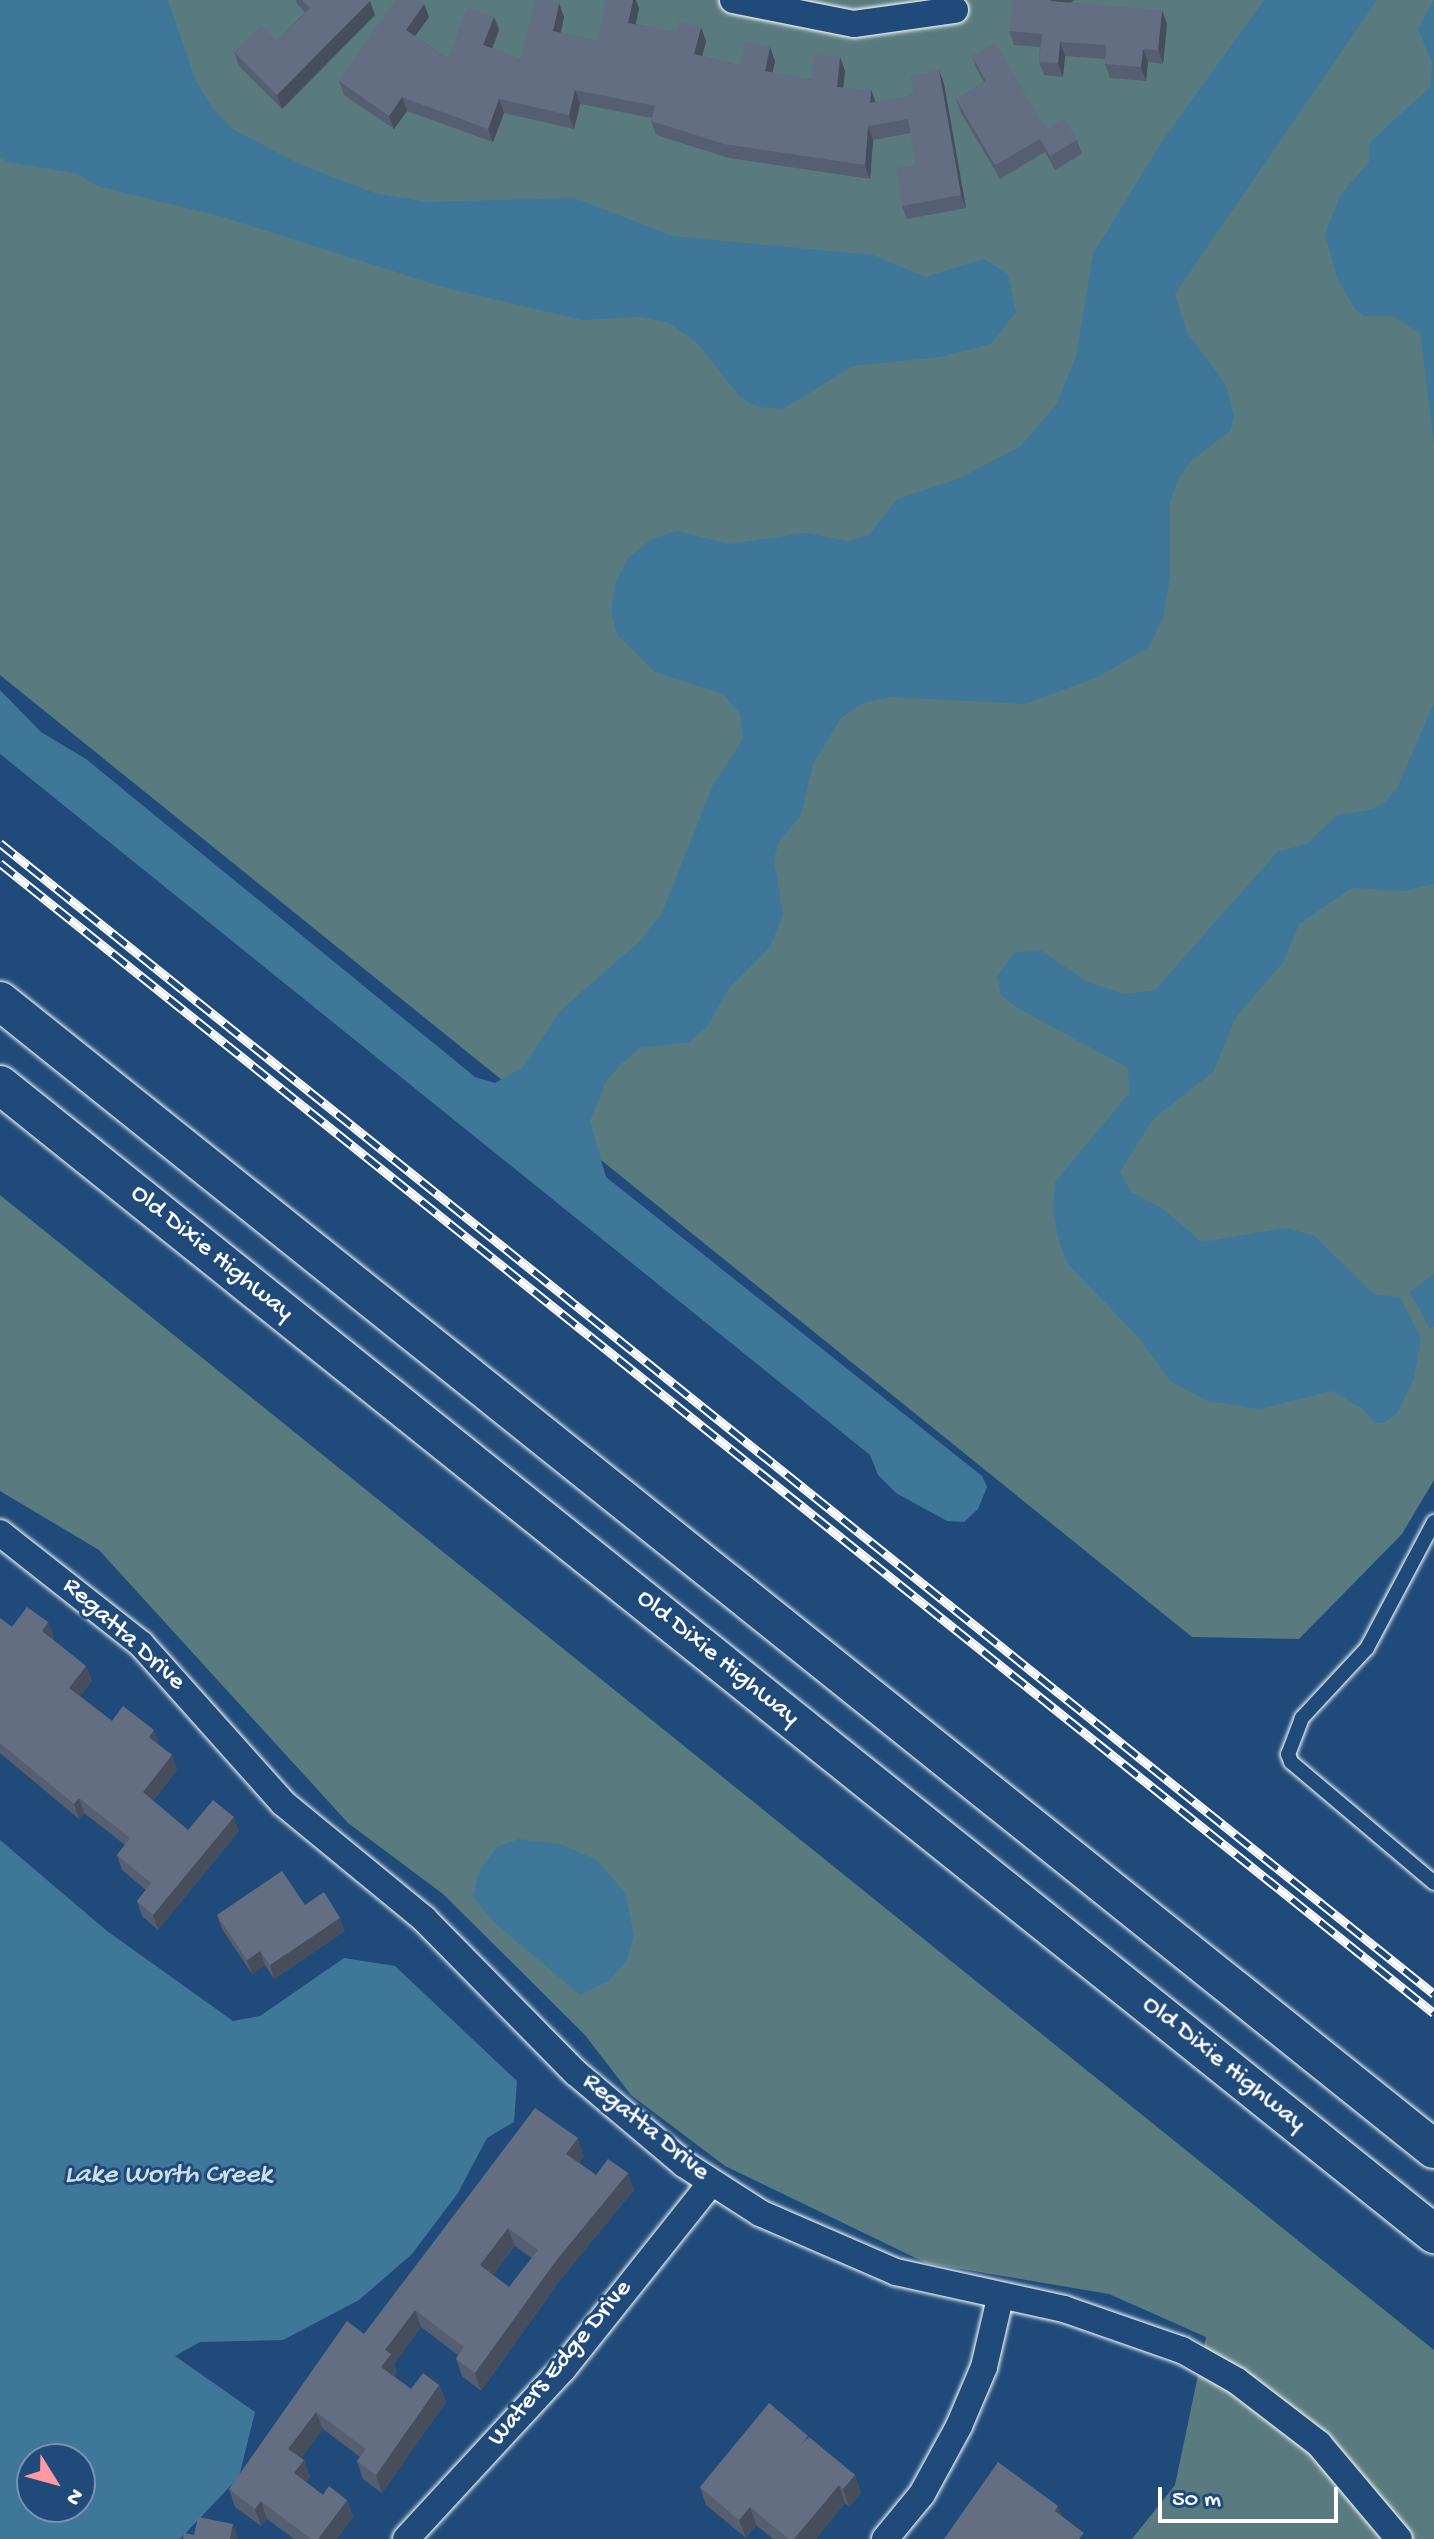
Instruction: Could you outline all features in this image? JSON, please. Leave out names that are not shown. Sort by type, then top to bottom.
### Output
[{"type":"main road","points":[[0,1001],[1434,2149]]},
{"type":"main road","name":"Old Dixie Highway","points":[[0,1085],[1434,2234]]},
{"type":"street","points":[[733,0],[779,13],[854,24],[955,10]]},
{"type":"street","name":"Regatta Drive","points":[[0,1533],[141,1644],[283,1803],[424,1919],[633,2125],[711,2183],[827,2246],[896,2272],[1124,2327],[1237,2381],[1319,2444],[1399,2539]]},
{"type":"street","name":"Waters Edge Drive","points":[[406,2539],[563,2369],[711,2183]]},
{"type":"street","points":[[885,2539],[922,2494],[959,2426],[984,2367],[1000,2298]]},
{"type":"lane","points":[[1434,1522],[1367,1648],[1302,1718],[1288,1754],[1291,1762],[1434,1883]]},
{"type":"green space","points":[[0,0],[1434,0],[1434,1480],[1402,1534],[1299,1639],[1192,1637],[0,675]]},
{"type":"green space","points":[[0,1195],[1434,2350],[1434,2539],[1132,2539],[1175,2485],[1206,2337],[1109,2294],[926,2263],[725,2166],[631,2095],[585,2035],[443,1894],[348,1823],[99,1550],[0,1491]]},
{"type":"water","points":[[0,0],[168,0],[195,79],[213,109],[234,130],[304,166],[375,193],[427,202],[574,198],[673,236],[873,255],[925,277],[984,259],[1008,274],[1016,312],[991,344],[940,357],[853,366],[783,409],[757,407],[740,397],[697,343],[669,323],[640,317],[582,320],[446,288],[223,217],[97,186],[78,174],[8,162],[0,157]]},
{"type":"water","points":[[1264,0],[1377,0],[1175,294],[1187,332],[1226,385],[1234,417],[1230,431],[1191,461],[1177,481],[1170,503],[1170,577],[1164,615],[1149,647],[1098,677],[1025,704],[892,697],[863,703],[841,718],[813,764],[801,816],[779,841],[774,859],[783,915],[770,947],[729,988],[706,1028],[689,1042],[640,1048],[619,1066],[606,1082],[590,1121],[606,1177],[982,1476],[987,1487],[978,1509],[964,1522],[947,1521],[896,1493],[878,1475],[870,1455],[0,754],[0,690],[41,732],[86,759],[475,1077],[495,1083],[522,1068],[561,1010],[639,942],[662,913],[713,785],[743,739],[740,714],[723,694],[655,672],[617,635],[611,612],[615,584],[628,558],[652,539],[677,531],[730,544],[806,533],[848,541],[869,535],[897,499],[960,478],[1021,446],[1056,405],[1076,357],[1093,254],[1161,143]]},
{"type":"water","points":[[1434,0],[1434,444],[1420,333],[1392,316],[1363,316],[1355,309],[1337,278],[1325,234],[1341,194],[1369,162],[1370,142],[1430,87],[1432,63],[1418,29]]},
{"type":"water","points":[[1434,703],[1434,884],[1404,891],[1352,888],[1299,924],[1284,961],[1236,1017],[1213,1072],[1153,1119],[1120,1172],[1131,1192],[1162,1208],[1202,1242],[1286,1228],[1315,1236],[1374,1294],[1400,1297],[1421,1338],[1414,1379],[1397,1413],[1384,1423],[1375,1423],[1361,1408],[1332,1391],[1260,1409],[1208,1401],[1170,1381],[1140,1339],[1067,1263],[1059,1242],[1053,1211],[1055,1182],[1129,1093],[1128,1068],[1016,1007],[1001,995],[997,976],[1014,953],[1040,950],[1086,981],[1123,994],[1155,990],[1277,852],[1307,844],[1337,815],[1371,810],[1386,801],[1397,788]]},
{"type":"water","points":[[1434,1274],[1434,1327],[1430,1329],[1410,1292]]},
{"type":"water","points":[[519,1839],[559,1844],[597,1860],[625,1893],[634,1935],[627,1960],[609,1981],[580,1995],[494,1922],[473,1897],[479,1871],[497,1847]]},
{"type":"water","name":"Lake Worth Creek","points":[[0,1840],[107,1931],[233,2021],[260,2016],[344,1958],[395,1966],[517,2081],[514,2122],[487,2138],[458,2193],[412,2254],[359,2300],[283,2340],[200,2342],[175,2356],[255,2412],[239,2477],[180,2539],[0,2539]]},
{"type":"building","points":[[302,0],[370,1],[277,95],[234,52],[261,25],[277,41],[310,8]]},
{"type":"building","points":[[395,0],[418,0],[424,4],[406,30],[448,59],[467,7],[494,17],[483,45],[521,59],[535,0],[559,3],[553,31],[597,41],[606,0],[633,0],[628,23],[676,32],[679,21],[701,27],[694,54],[740,66],[745,42],[770,47],[765,71],[812,80],[814,55],[840,57],[837,87],[871,90],[870,103],[914,95],[910,76],[939,70],[961,195],[902,206],[896,168],[916,165],[908,119],[868,126],[865,165],[724,144],[651,121],[655,106],[575,90],[569,115],[499,99],[488,129],[402,97],[389,116],[339,81]]},
{"type":"building","points":[[1012,0],[1051,0],[1162,10],[1158,50],[1143,49],[1141,67],[1105,64],[1106,45],[1060,42],[1058,63],[1039,62],[1042,34],[1009,31]]},
{"type":"building","points":[[995,43],[1046,129],[1064,118],[1077,140],[1050,156],[1040,139],[995,165],[956,99],[986,81],[972,56]]},
{"type":"building","points":[[27,1607],[48,1622],[42,1631],[86,1666],[69,1688],[112,1721],[123,1706],[154,1730],[149,1737],[172,1755],[143,1792],[188,1830],[213,1800],[234,1817],[153,1915],[137,1901],[151,1883],[117,1855],[130,1838],[79,1798],[74,1804],[0,1743],[0,1618],[12,1627]]},
{"type":"building","points":[[282,1871],[305,1905],[324,1892],[340,1918],[270,1965],[260,1951],[247,1960],[217,1915]]},
{"type":"building","points":[[535,2108],[578,2138],[566,2154],[596,2175],[608,2159],[628,2173],[555,2262],[475,2373],[456,2359],[464,2347],[415,2310],[385,2350],[391,2354],[381,2367],[411,2389],[423,2373],[439,2385],[376,2475],[357,2461],[366,2449],[316,2412],[288,2449],[304,2460],[294,2473],[323,2495],[329,2486],[347,2500],[318,2539],[311,2539],[261,2501],[255,2509],[229,2489],[347,2321],[364,2334]],"holes":[[[508,2228],[538,2250],[509,2287],[480,2265]]]},
{"type":"building","points":[[769,2403],[808,2436],[798,2448],[809,2437],[855,2475],[843,2489],[839,2485],[794,2539],[789,2539],[750,2507],[739,2520],[700,2487]]},
{"type":"building","points":[[998,2462],[1058,2506],[1055,2511],[1084,2533],[1079,2539],[944,2539]]},
{"type":"building","points":[[198,2517],[233,2524],[230,2539],[183,2539],[184,2533],[194,2535]]},
{"type":"railway","points":[[0,843],[1434,1994]]},
{"type":"railway","points":[[0,863],[1434,2013]]}]
